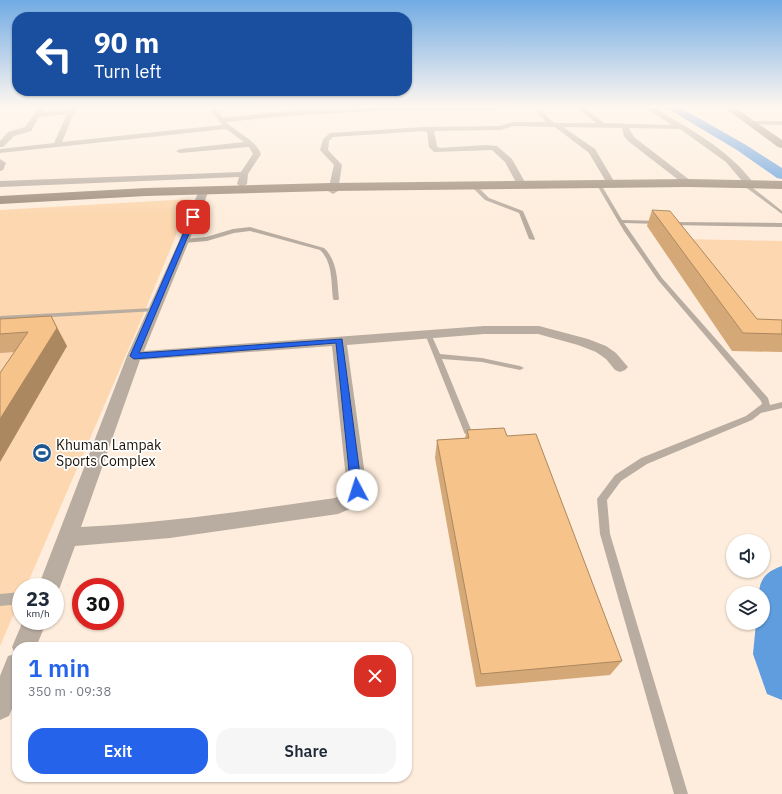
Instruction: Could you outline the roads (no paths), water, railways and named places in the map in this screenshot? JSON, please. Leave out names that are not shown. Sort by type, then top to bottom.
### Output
[{"type":"main road","points":[[0,204],[203,192],[242,183],[333,189],[476,188],[688,183],[749,186],[782,185]]},
{"type":"main road","points":[[333,189],[521,184],[728,185]]},
{"type":"main road","points":[[0,200],[203,192]]},
{"type":"street","points":[[0,150],[66,144]]},
{"type":"street","points":[[180,150],[250,144]]},
{"type":"street","points":[[0,184],[242,183],[257,154],[251,144]]},
{"type":"street","points":[[325,144],[324,150],[338,164],[333,189]]},
{"type":"street","points":[[432,144],[433,147],[437,150],[485,147],[496,150],[509,161],[521,184]]},
{"type":"street","points":[[584,144],[597,157],[605,175],[606,185]]},
{"type":"street","points":[[638,144],[688,183]]},
{"type":"street","points":[[706,144],[729,160],[749,186]]},
{"type":"street","points":[[0,161],[2,163],[0,168]]},
{"type":"street","points":[[52,578],[134,356],[184,241],[203,192]]},
{"type":"street","points":[[134,356],[484,330],[539,330],[593,345],[611,356],[620,367]]},
{"type":"street","points":[[68,537],[111,536],[192,528],[338,506],[350,500],[357,490],[339,341]]},
{"type":"street","points":[[26,642],[31,630]]},
{"type":"street","points":[[0,707],[12,677]]},
{"type":"lane","points":[[606,185],[621,221],[660,279],[765,400],[766,405],[749,418],[644,460],[618,478],[602,499],[605,534],[681,794]]},
{"type":"lane","points":[[749,186],[782,213]]},
{"type":"lane","points":[[476,188],[487,199],[521,212],[532,239]]},
{"type":"lane","points":[[621,221],[782,225]]},
{"type":"lane","points":[[184,241],[207,239],[233,231],[250,229],[322,248],[327,252],[330,259],[336,298]]},
{"type":"lane","points":[[0,318],[154,310]]},
{"type":"lane","points":[[428,334],[468,432]]},
{"type":"lane","points":[[437,356],[482,360],[520,368]]},
{"type":"lane","points":[[761,410],[782,405]]},
{"type":"lane","points":[[0,600],[12,599]]},
{"type":"waterway","points":[[736,144],[782,175]]},
{"type":"waterway","points":[[782,583],[777,589],[773,654],[782,679]]},
{"type":"place","name":"Khuman Lampak Sports Complex","points":[[42,453]]}]
